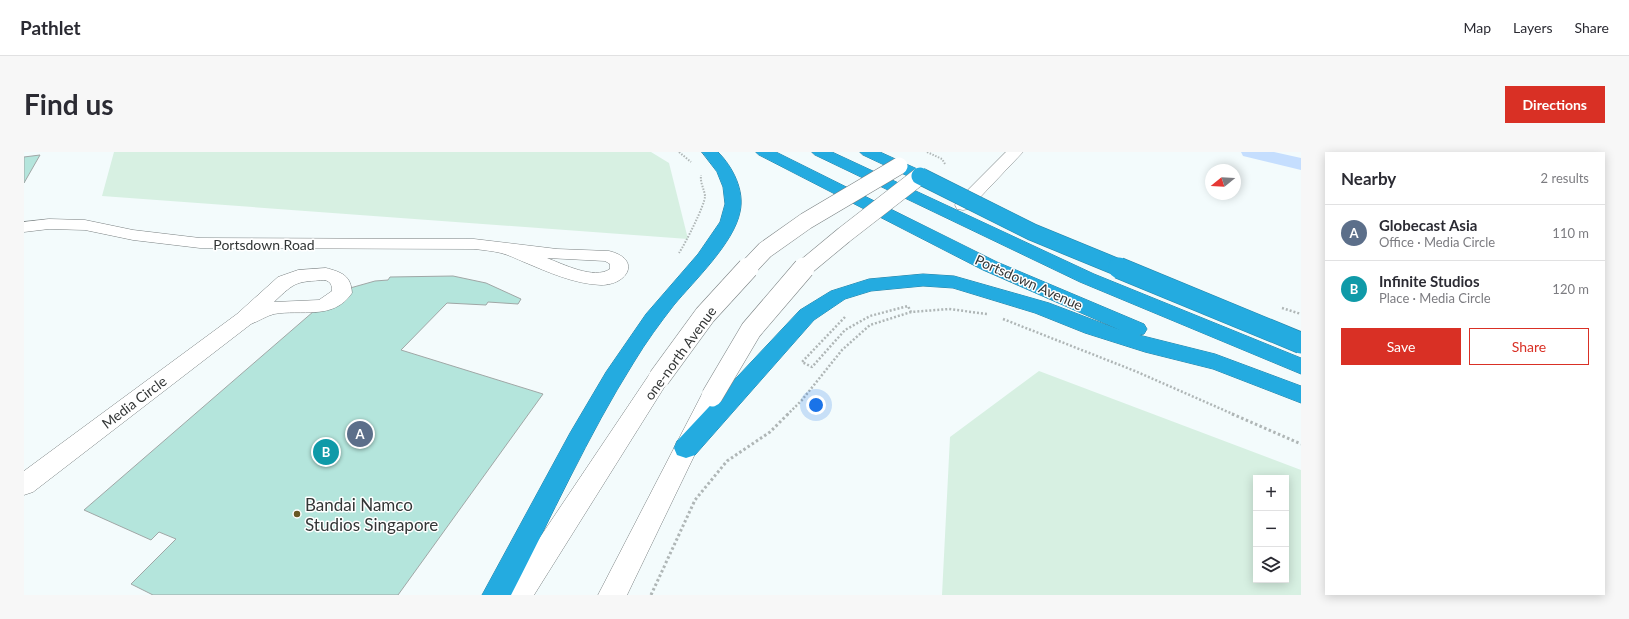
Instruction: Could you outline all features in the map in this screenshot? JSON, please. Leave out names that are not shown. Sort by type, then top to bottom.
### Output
[{"type":"highway","name":"Portsdown Avenue","points":[[764,152],[990,266],[1221,364],[1301,395]]},
{"type":"highway","name":"Portsdown Avenue","points":[[820,152],[1086,278],[1272,356],[1301,366]]},
{"type":"highway","points":[[868,152],[920,176],[1032,232],[1277,334],[1301,342]]},
{"type":"highway","points":[[496,595],[601,397],[647,325],[691,273],[726,228],[732,212],[732,189],[725,170],[701,158]]},
{"type":"highway","points":[[686,448],[807,315],[838,295],[868,285],[923,280],[954,282],[1042,308],[1092,328],[1152,348],[1221,364]]},
{"type":"street","points":[[922,200],[949,206],[963,204],[1015,152]]},
{"type":"street","name":"one-north Avenue","points":[[518,595],[659,378],[705,315],[765,250],[806,221],[899,166]]},
{"type":"street","points":[[612,595],[712,396],[751,330],[804,268],[920,176]]},
{"type":"street","points":[[963,204],[965,212],[983,228]]},
{"type":"street","name":"Portsdown Road","points":[[24,227],[49,224],[85,225],[133,235],[200,243],[474,244],[557,254],[609,256],[619,262],[619,270],[604,279],[593,278],[578,275],[506,248]]},
{"type":"street","name":"Media Circle","points":[[24,485],[244,319]]},
{"type":"path","points":[[679,152],[701,158]]},
{"type":"path","points":[[702,172],[700,182],[702,188]]},
{"type":"path","points":[[846,315],[802,362],[812,367],[845,330],[870,316],[908,306],[911,312]]},
{"type":"path","points":[[651,595],[695,500],[727,461],[770,432],[802,400],[842,350],[870,325],[911,312],[929,309],[958,309],[990,315]]},
{"type":"path","points":[[1003,319],[1135,371],[1301,444]]},
{"type":"green space","points":[[114,152],[651,152],[669,163],[688,239],[102,196]]},
{"type":"green space","points":[[1039,371],[1301,470],[1301,595],[942,595],[950,437]]},
{"type":"building","points":[[40,155],[24,183],[24,157]]},
{"type":"building","points":[[453,276],[486,283],[521,299],[518,304],[488,302],[486,305],[447,303],[401,350],[543,394],[398,595],[153,595],[131,584],[176,539],[159,532],[151,540],[84,510],[336,292],[375,281],[388,280],[390,277]]},
{"type":"waterway","points":[[1250,152],[1301,164]]},
{"type":"place","name":"Globecast Asia","points":[[360,434]]},
{"type":"place","name":"Infinite Studios","points":[[326,452]]},
{"type":"place","name":"Bandai Namco Studios Singapore","points":[[297,514]]}]
